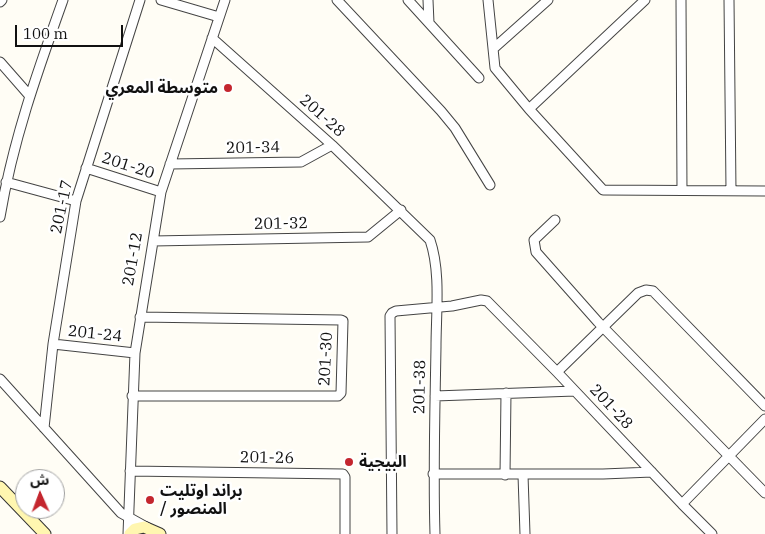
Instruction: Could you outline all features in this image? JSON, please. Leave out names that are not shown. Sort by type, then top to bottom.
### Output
[{"type":"main road","points":[[0,487],[45,534]]},
{"type":"main road","name":"201-12","points":[[129,534],[139,527],[154,531]]},
{"type":"street","points":[[0,216],[6,182],[29,95],[63,0]]},
{"type":"street","name":"201-17","points":[[44,428],[53,344],[76,201],[140,0]]},
{"type":"street","points":[[160,0],[219,18]]},
{"type":"street","name":"201-12","points":[[129,534],[132,396],[135,353],[161,192],[225,0]]},
{"type":"street","points":[[337,0],[441,111],[462,139],[490,185]]},
{"type":"street","points":[[408,0],[479,78]]},
{"type":"street","points":[[428,0],[429,23]]},
{"type":"street","points":[[488,0],[495,68],[529,109],[603,190],[765,190]]},
{"type":"street","points":[[493,49],[548,0]]},
{"type":"street","points":[[529,109],[645,0]]},
{"type":"street","points":[[681,0],[682,190]]},
{"type":"street","points":[[729,0],[731,190]]},
{"type":"street","name":"201-28","points":[[212,38],[332,145],[430,240]]},
{"type":"street","points":[[0,62],[29,95]]},
{"type":"street","name":"201-34","points":[[170,164],[301,162],[332,145]]},
{"type":"street","name":"201-20","points":[[86,168],[161,192]]},
{"type":"street","points":[[6,182],[76,201]]},
{"type":"street","name":"201-32","points":[[153,241],[368,237],[400,210]]},
{"type":"street","points":[[556,220],[534,240],[536,252],[604,328],[765,494]]},
{"type":"street","name":"201-38","points":[[430,240],[435,255],[436,308],[433,474],[434,534]]},
{"type":"street","points":[[558,372],[638,293],[646,290],[653,291],[765,406]]},
{"type":"street","name":"201-28","points":[[436,308],[481,300],[487,301],[558,372],[712,534]]},
{"type":"street","points":[[392,534],[390,316],[396,311],[436,308]]},
{"type":"street","name":"201-30","points":[[132,396],[338,396],[341,393],[343,321],[341,320],[140,317]]},
{"type":"street","name":"201-24","points":[[53,344],[135,353]]},
{"type":"street","points":[[0,379],[121,513],[154,531]]},
{"type":"street","points":[[435,396],[575,391]]},
{"type":"street","points":[[505,476],[506,393]]},
{"type":"street","points":[[682,504],[765,419]]},
{"type":"street","name":"201-26","points":[[130,471],[343,474],[346,477],[345,534]]},
{"type":"street","points":[[433,474],[505,476],[652,472]]},
{"type":"street","points":[[524,475],[525,534]]},
{"type":"place","name":"متوسطة المعري","points":[[228,88]]},
{"type":"place","name":"البيجية","points":[[349,462]]},
{"type":"place","name":"براند اوتليت / المنصور","points":[[150,500]]}]
